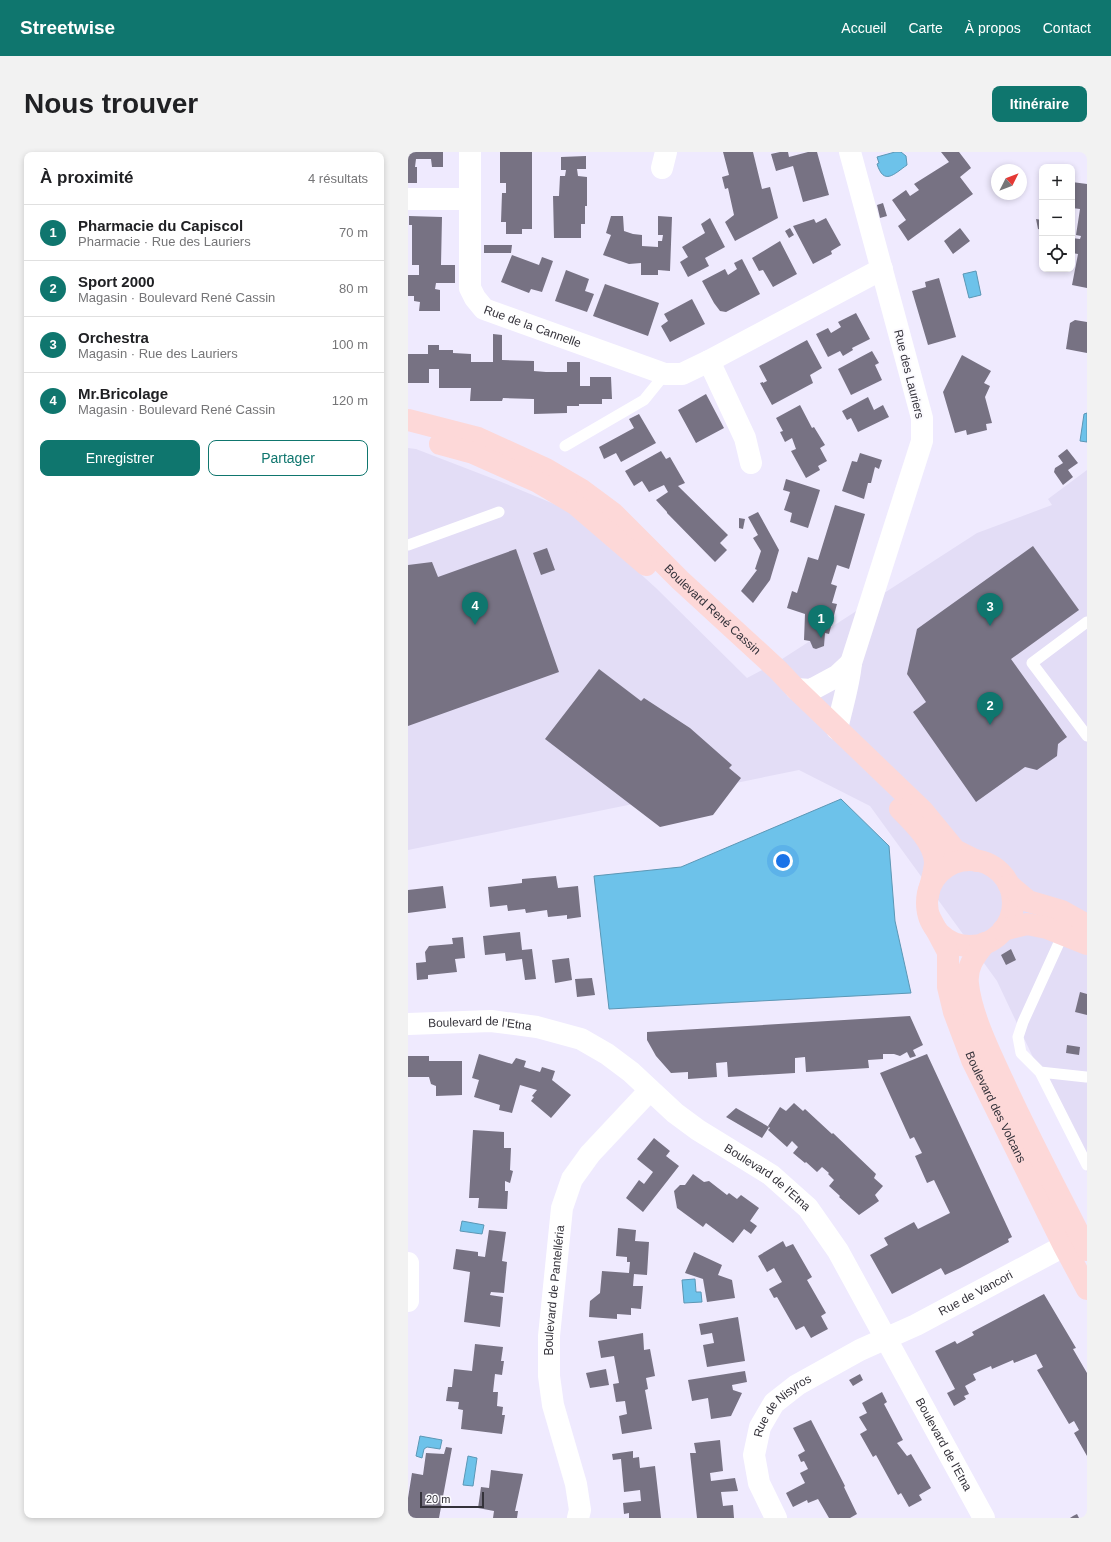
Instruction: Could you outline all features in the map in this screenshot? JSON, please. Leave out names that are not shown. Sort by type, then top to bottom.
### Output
[{"type":"street","name":"Rue de la Cannelle","points":[[470,152],[470,288],[475,298],[484,309],[665,374],[682,374],[709,361],[882,269]]},
{"type":"street","name":"Rue des Lauriers","points":[[837,729],[841,708],[850,681],[851,663],[922,440],[922,418],[850,152]]},
{"type":"street","points":[[408,199],[469,199]]},
{"type":"street","points":[[709,361],[745,438],[751,463]]},
{"type":"street","name":"Boulevard René Cassin","points":[[408,420],[478,438],[546,469],[582,490],[613,513],[680,580],[778,670],[923,811],[956,850],[977,861]]},
{"type":"street","name":"Boulevard René Cassin","points":[[408,435],[473,453],[538,482],[575,504],[650,569],[768,680],[912,821],[928,841],[935,862],[928,895]]},
{"type":"street","points":[[796,689],[811,690],[837,676],[851,663]]},
{"type":"street","points":[[964,860],[977,861],[990,865],[1001,873],[1012,896],[1012,908],[1009,920],[1003,930],[995,938],[985,943],[972,946],[958,944],[946,939],[936,929],[930,918],[927,907],[928,895],[932,883],[940,872],[951,865],[964,860]]},
{"type":"street","points":[[1008,885],[1028,901],[1062,911],[1087,925]]},
{"type":"street","name":"Boulevard des Volcans","points":[[930,918],[948,952],[948,987],[954,1012],[972,1060],[1000,1119],[1087,1289]]},
{"type":"street","points":[[1003,930],[1027,924],[1047,928],[1087,944]]},
{"type":"street","name":"Boulevard des Volcans","points":[[985,943],[971,961],[968,982],[973,1007],[990,1053],[1017,1111],[1087,1250]]},
{"type":"street","name":"Boulevard de l'Etna","points":[[408,1024],[490,1021],[537,1027],[581,1039],[607,1054],[631,1072],[675,1113],[698,1130],[771,1175],[808,1208],[838,1251],[887,1338],[984,1518]]},
{"type":"street","name":"Boulevard de Pantelléria","points":[[578,1518],[580,1510],[576,1484],[553,1405],[549,1376],[549,1336],[562,1208],[572,1179],[586,1160],[650,1090]]},
{"type":"street","name":"Rue de Vancori","points":[[887,1338],[916,1325],[1064,1246]]},
{"type":"street","points":[[408,1262],[408,1300]]},
{"type":"street","name":"Rue de Nisyros","points":[[776,1518],[759,1483],[754,1455],[760,1427],[774,1403],[796,1385],[887,1338]]},
{"type":"lane","points":[[565,446],[644,400],[665,374]]},
{"type":"lane","points":[[408,545],[499,512]]},
{"type":"lane","points":[[1087,622],[1032,663],[1087,736]]},
{"type":"lane","points":[[1063,934],[1023,1022],[1018,1038],[1021,1053],[1040,1072],[1087,1165]]},
{"type":"lane","points":[[1040,1072],[1086,1078]]},
{"type":"shaded area","points":[[408,448],[416,449],[499,481],[571,511],[656,588],[747,678],[779,661],[977,533],[1052,505],[1048,499],[1087,470],[1087,1172],[997,981],[870,806],[799,770],[408,850]]},
{"type":"water","points":[[895,152],[901,152],[906,156],[907,165],[890,176],[883,175],[877,164],[879,163],[877,157]]},
{"type":"water","points":[[976,271],[981,295],[969,298],[963,274]]},
{"type":"water","points":[[1087,413],[1087,442],[1080,441],[1084,414]]},
{"type":"water","points":[[841,799],[889,846],[895,921],[911,993],[609,1009],[594,876],[681,867]]},
{"type":"water","points":[[462,1221],[484,1225],[482,1234],[460,1231]]},
{"type":"water","points":[[695,1279],[696,1292],[701,1292],[702,1302],[684,1303],[682,1280]]},
{"type":"water","points":[[420,1436],[442,1440],[440,1449],[427,1447],[424,1449],[422,1458],[416,1456]]},
{"type":"water","points":[[468,1456],[477,1458],[473,1486],[463,1485]]},
{"type":"building","points":[[408,152],[443,152],[443,167],[432,167],[431,159],[416,159],[415,167],[417,167],[417,183],[408,183]]},
{"type":"building","points":[[500,152],[532,152],[532,229],[522,229],[522,234],[506,234],[506,222],[501,222],[502,193],[506,193],[506,183],[500,183]]},
{"type":"building","points":[[723,152],[753,152],[762,189],[770,187],[778,218],[735,241],[725,222],[734,215],[728,188],[725,189],[722,177],[729,175]]},
{"type":"building","points":[[788,152],[789,157],[808,152],[817,152],[829,195],[803,202],[793,166],[776,171],[771,154]]},
{"type":"building","points":[[941,152],[959,152],[969,165],[971,168],[960,177],[973,194],[908,241],[898,226],[906,220],[892,200],[906,190],[910,196],[919,190],[914,184],[949,162]]},
{"type":"building","points":[[586,156],[586,169],[577,169],[578,176],[587,177],[587,206],[585,206],[585,224],[581,224],[581,238],[554,238],[553,196],[559,196],[560,176],[565,176],[566,170],[561,170],[561,157]]},
{"type":"building","points":[[1075,182],[1087,184],[1087,288],[1072,285],[1078,254],[1075,254],[1075,238],[1080,239],[1081,236],[1076,235],[1080,209],[1075,208]]},
{"type":"building","points":[[883,203],[887,216],[880,218],[877,205]]},
{"type":"building","points":[[409,216],[442,217],[441,265],[455,265],[455,283],[436,283],[435,289],[440,290],[440,311],[419,311],[420,302],[414,301],[414,296],[408,296],[408,275],[419,275],[419,265],[412,265],[412,225],[409,225]]},
{"type":"building","points":[[611,216],[623,216],[624,231],[642,235],[642,246],[658,247],[658,241],[662,241],[663,235],[658,235],[658,216],[672,217],[670,271],[658,270],[658,275],[641,275],[641,263],[629,264],[603,255],[611,235],[606,233]]},
{"type":"building","points":[[710,218],[725,247],[705,258],[709,266],[688,277],[680,262],[688,257],[682,247],[705,233],[701,224]]},
{"type":"building","points":[[826,218],[841,245],[831,251],[832,254],[813,264],[793,226],[814,219],[816,223]]},
{"type":"building","points":[[1036,219],[1039,220],[1038,229]]},
{"type":"building","points":[[790,228],[794,235],[789,238],[785,231]]},
{"type":"building","points":[[960,228],[970,241],[953,254],[944,241]]},
{"type":"building","points":[[780,241],[797,274],[773,287],[763,270],[759,271],[752,258]]},
{"type":"building","points":[[484,245],[512,245],[511,253],[484,253]]},
{"type":"building","points":[[512,255],[539,265],[542,257],[553,261],[542,292],[531,289],[529,293],[501,282]]},
{"type":"building","points":[[742,259],[760,294],[726,312],[720,311],[702,281],[725,269],[728,275],[737,269],[734,263]]},
{"type":"building","points":[[566,270],[589,279],[585,291],[594,294],[587,312],[555,301]]},
{"type":"building","points":[[939,278],[956,337],[928,345],[912,291],[926,287],[925,282]]},
{"type":"building","points":[[605,284],[659,303],[648,336],[593,316]]},
{"type":"building","points":[[692,299],[705,324],[670,342],[661,326],[668,321],[664,314]]},
{"type":"building","points":[[856,313],[870,339],[852,348],[853,350],[843,356],[840,351],[828,357],[816,334],[828,328],[831,333],[841,327],[838,322]]},
{"type":"building","points":[[1075,320],[1087,322],[1087,353],[1066,349],[1070,323]]},
{"type":"building","points":[[493,334],[502,335],[502,360],[534,361],[534,371],[546,372],[567,372],[567,362],[580,362],[580,386],[590,386],[590,377],[611,377],[612,399],[602,399],[602,404],[579,404],[579,406],[567,406],[567,413],[534,414],[534,399],[503,398],[502,401],[470,401],[471,388],[439,388],[439,369],[429,369],[429,383],[408,383],[408,354],[428,354],[428,345],[439,345],[439,350],[453,350],[453,353],[471,354],[471,362],[493,362]]},
{"type":"building","points":[[807,340],[822,368],[810,375],[813,383],[772,405],[760,383],[767,381],[759,366]]},
{"type":"building","points":[[872,351],[879,363],[875,365],[882,380],[851,395],[838,369]]},
{"type":"building","points":[[962,355],[991,371],[984,383],[990,386],[985,397],[992,423],[986,424],[987,430],[967,435],[966,430],[955,433],[943,392]]},
{"type":"building","points":[[706,394],[724,428],[696,443],[678,410]]},
{"type":"building","points":[[868,397],[874,410],[883,405],[889,417],[858,432],[851,418],[847,420],[842,411]]},
{"type":"building","points":[[800,405],[812,428],[814,427],[825,445],[820,448],[827,461],[818,466],[820,470],[806,478],[791,451],[796,449],[792,438],[785,442],[780,432],[783,431],[776,418]]},
{"type":"building","points":[[639,414],[656,443],[621,462],[616,453],[604,459],[599,447],[634,428],[629,419]]},
{"type":"building","points":[[1067,449],[1078,463],[1068,470],[1073,477],[1063,485],[1054,472],[1055,468],[1063,463],[1058,456]]},
{"type":"building","points":[[661,451],[666,459],[670,457],[685,483],[678,486],[728,535],[720,543],[727,550],[715,562],[656,500],[668,492],[664,485],[649,492],[642,481],[634,486],[625,471]]},
{"type":"building","points":[[860,453],[882,460],[879,469],[875,467],[871,483],[868,483],[864,499],[842,491],[852,461],[857,462]]},
{"type":"building","points":[[786,479],[820,490],[808,528],[790,522],[792,513],[784,510],[790,492],[783,490]]},
{"type":"building","points":[[835,505],[865,514],[849,569],[837,565],[831,584],[837,586],[832,603],[837,604],[829,634],[825,633],[824,646],[816,649],[813,648],[810,641],[804,640],[805,614],[787,608],[792,591],[797,593],[808,557],[818,560]]},
{"type":"building","points":[[758,512],[779,550],[770,580],[753,603],[741,591],[757,570],[755,569],[761,551],[753,538],[758,535],[748,517]]},
{"type":"building","points":[[739,518],[745,519],[743,529],[739,528]]},
{"type":"building","points":[[1033,546],[1079,610],[1011,659],[1067,737],[1058,744],[1057,756],[1037,770],[1025,767],[976,802],[913,712],[926,702],[907,674],[917,629]]},
{"type":"building","points":[[547,548],[555,570],[541,575],[533,553]]},
{"type":"building","points":[[516,549],[559,672],[408,726],[408,565],[432,562],[438,577]]},
{"type":"building","points":[[599,669],[641,701],[644,698],[690,728],[732,765],[729,768],[741,778],[713,815],[660,827],[545,739]]},
{"type":"building","points":[[556,876],[558,888],[578,886],[581,917],[567,919],[567,915],[548,917],[547,910],[526,913],[525,909],[508,911],[507,905],[490,907],[488,887],[522,883],[522,879]]},
{"type":"building","points":[[443,886],[446,908],[408,913],[408,890]]},
{"type":"building","points":[[520,932],[522,950],[532,949],[536,979],[525,980],[522,959],[506,961],[505,953],[485,955],[483,936]]},
{"type":"building","points":[[463,937],[465,958],[455,959],[457,972],[428,975],[428,979],[417,980],[416,963],[426,962],[425,952],[429,946],[453,944],[452,938]]},
{"type":"building","points":[[1011,949],[1016,960],[1006,965],[1001,955]]},
{"type":"building","points":[[569,958],[572,980],[555,983],[552,960]]},
{"type":"building","points":[[592,978],[595,995],[577,997],[575,979]]},
{"type":"building","points":[[1080,992],[1087,994],[1087,1015],[1075,1012]]},
{"type":"building","points":[[910,1016],[923,1045],[913,1050],[916,1056],[910,1058],[907,1052],[900,1056],[894,1054],[883,1054],[883,1059],[868,1060],[869,1068],[806,1072],[805,1057],[795,1058],[795,1073],[728,1077],[727,1062],[716,1063],[717,1077],[688,1079],[688,1072],[671,1073],[656,1056],[647,1040],[647,1032]]},
{"type":"building","points":[[1067,1045],[1080,1047],[1079,1055],[1066,1053]]},
{"type":"building","points":[[479,1054],[512,1064],[516,1058],[526,1061],[524,1067],[540,1072],[542,1067],[555,1071],[552,1080],[571,1095],[551,1118],[531,1101],[534,1097],[532,1096],[537,1090],[520,1085],[512,1113],[499,1110],[500,1105],[474,1097],[479,1080],[472,1078]]},
{"type":"building","points":[[927,1054],[1012,1237],[1008,1239],[1009,1242],[960,1268],[945,1275],[941,1268],[892,1294],[870,1255],[888,1245],[884,1238],[914,1222],[918,1229],[950,1213],[934,1180],[927,1183],[915,1156],[922,1153],[914,1137],[910,1139],[880,1073]]},
{"type":"building","points":[[408,1056],[429,1056],[429,1061],[462,1061],[462,1095],[436,1096],[436,1086],[431,1084],[429,1077],[408,1077]]},
{"type":"building","points":[[794,1103],[803,1111],[805,1109],[832,1134],[833,1133],[876,1174],[874,1178],[883,1186],[875,1195],[879,1201],[859,1215],[829,1186],[834,1180],[828,1174],[829,1173],[822,1167],[817,1172],[793,1153],[798,1147],[792,1141],[787,1147],[768,1130],[770,1128],[768,1126],[780,1107],[786,1111]]},
{"type":"building","points":[[736,1108],[769,1127],[762,1138],[726,1117]]},
{"type":"building","points":[[473,1130],[504,1132],[504,1148],[511,1148],[510,1170],[513,1171],[510,1183],[505,1181],[505,1191],[508,1191],[507,1209],[478,1208],[479,1198],[469,1198]]},
{"type":"building","points":[[654,1138],[670,1151],[666,1156],[679,1166],[643,1212],[626,1198],[639,1180],[644,1184],[653,1172],[637,1159]]},
{"type":"building","points":[[693,1174],[704,1182],[709,1181],[727,1195],[729,1193],[737,1199],[741,1195],[759,1208],[750,1221],[757,1226],[751,1234],[744,1229],[733,1243],[706,1223],[703,1227],[677,1208],[674,1191],[680,1185],[685,1185]]},
{"type":"building","points":[[618,1228],[636,1230],[635,1241],[649,1242],[647,1275],[634,1274],[633,1286],[643,1286],[641,1309],[631,1308],[631,1315],[617,1314],[617,1319],[589,1317],[590,1301],[600,1293],[602,1271],[629,1273],[630,1262],[627,1262],[627,1257],[616,1256]]},
{"type":"building","points":[[489,1230],[506,1232],[502,1261],[507,1262],[504,1293],[491,1292],[490,1295],[503,1297],[500,1327],[464,1322],[470,1272],[453,1269],[456,1249],[478,1252],[478,1256],[485,1257]]},
{"type":"building","points":[[783,1241],[786,1247],[793,1244],[812,1277],[807,1280],[826,1313],[821,1316],[828,1329],[811,1338],[804,1326],[796,1330],[777,1297],[774,1298],[769,1289],[782,1282],[774,1268],[767,1272],[758,1256]]},
{"type":"building","points":[[694,1252],[722,1265],[718,1275],[732,1280],[735,1298],[707,1302],[703,1279],[685,1273]]},
{"type":"building","points":[[1044,1294],[1076,1348],[1073,1349],[1087,1373],[1087,1456],[1074,1433],[1079,1430],[1074,1421],[1069,1424],[1037,1370],[1043,1367],[1036,1354],[1014,1363],[1013,1360],[992,1369],[991,1366],[973,1374],[976,1380],[965,1386],[969,1394],[964,1396],[966,1399],[954,1406],[947,1393],[955,1389],[935,1351],[955,1341],[957,1344],[974,1335],[972,1332]]},
{"type":"building","points":[[738,1317],[745,1361],[707,1367],[703,1345],[714,1343],[712,1333],[701,1335],[699,1324]]},
{"type":"building","points":[[643,1333],[644,1350],[650,1349],[655,1376],[646,1378],[648,1389],[645,1390],[652,1429],[622,1434],[619,1416],[627,1414],[625,1401],[616,1402],[613,1384],[619,1383],[614,1356],[601,1358],[598,1341]]},
{"type":"building","points":[[475,1344],[503,1347],[501,1361],[504,1361],[502,1375],[495,1374],[493,1392],[498,1392],[497,1406],[503,1407],[502,1415],[505,1415],[502,1434],[461,1429],[463,1410],[458,1409],[459,1402],[446,1401],[448,1387],[452,1387],[454,1369],[472,1371]]},
{"type":"building","points":[[606,1369],[609,1385],[590,1388],[586,1373]]},
{"type":"building","points":[[745,1371],[747,1382],[732,1385],[733,1390],[742,1393],[731,1416],[711,1419],[708,1398],[692,1401],[688,1380]]},
{"type":"building","points":[[860,1374],[863,1380],[853,1386],[849,1380]]},
{"type":"building","points":[[882,1392],[887,1402],[884,1404],[903,1440],[897,1443],[907,1456],[911,1454],[931,1488],[919,1495],[922,1500],[909,1507],[901,1493],[898,1495],[876,1455],[873,1457],[860,1434],[867,1430],[859,1417],[867,1413],[862,1403]]},
{"type":"building","points":[[811,1420],[845,1486],[844,1487],[857,1514],[850,1518],[829,1518],[818,1499],[808,1503],[807,1500],[793,1507],[786,1493],[805,1483],[800,1473],[808,1469],[804,1461],[801,1462],[798,1455],[805,1451],[793,1428]]},
{"type":"building","points":[[720,1440],[723,1471],[710,1473],[711,1481],[735,1478],[738,1491],[721,1492],[723,1506],[733,1505],[734,1518],[697,1518],[690,1453],[696,1453],[694,1443]]},
{"type":"building","points":[[446,1447],[452,1448],[439,1518],[408,1518],[408,1498],[412,1473],[423,1475],[426,1453],[444,1454]]},
{"type":"building","points":[[633,1451],[633,1458],[639,1457],[640,1468],[655,1466],[661,1518],[629,1518],[629,1513],[624,1514],[623,1503],[641,1501],[640,1490],[624,1492],[621,1459],[613,1460],[612,1454]]},
{"type":"building","points":[[491,1470],[523,1474],[515,1511],[518,1511],[517,1518],[493,1518],[494,1511],[478,1508],[481,1487],[489,1488]]},
{"type":"building","points":[[1077,1514],[1079,1518],[1070,1518],[1073,1516]]},
{"type":"place","name":"Mr.Bricolage","points":[[475,625]]},
{"type":"place","name":"Orchestra","points":[[990,626]]},
{"type":"place","name":"Pharmacie du Capiscol","points":[[821,638]]},
{"type":"place","name":"Sport 2000","points":[[990,725]]}]
